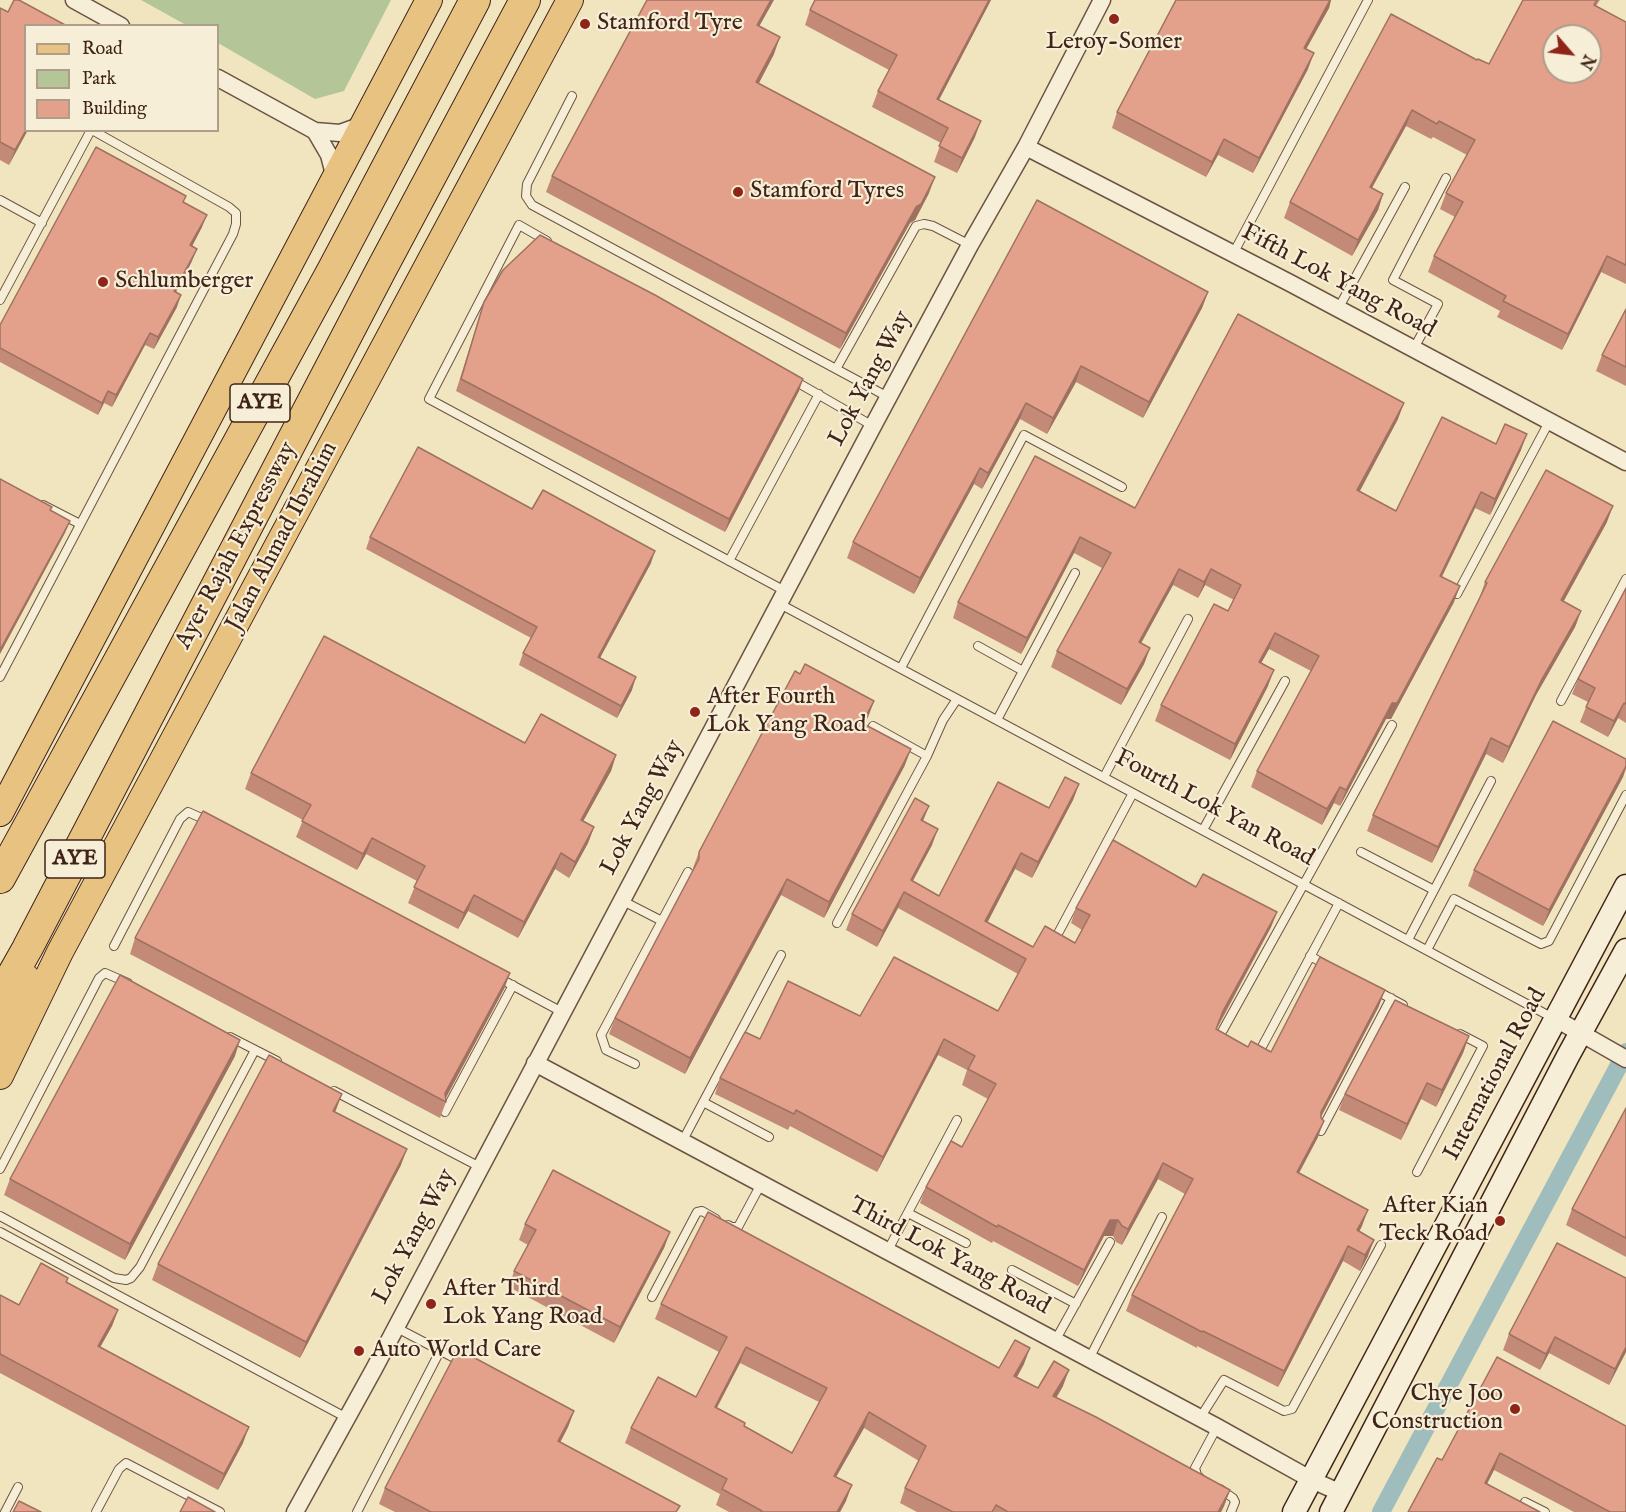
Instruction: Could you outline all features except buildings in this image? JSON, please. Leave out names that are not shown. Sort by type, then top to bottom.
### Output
[{"type":"highway","name":"Ayer Rajah Expressway","points":[[0,878],[333,269],[475,0]]},
{"type":"highway","name":"Ayer Rajah Expressway","points":[[0,997],[525,0]]},
{"type":"highway","points":[[0,1035],[26,975],[27,949]]},
{"type":"main road","points":[[0,813],[429,0]]},
{"type":"main road","name":"Jalan Ahmad Ibrahim","points":[[0,1076],[60,952],[570,0]]},
{"type":"main road","name":"International Road","points":[[1294,1512],[1626,886]]},
{"type":"main road","points":[[1336,1502],[1580,1033],[1626,950]]},
{"type":"street","points":[[74,0],[117,24]]},
{"type":"street","name":"Lok Yang Way","points":[[295,1512],[888,397],[1026,147],[1102,0]]},
{"type":"street","points":[[219,79],[315,131],[340,133],[364,124]]},
{"type":"street","points":[[315,131],[330,154],[335,178]]},
{"type":"street","name":"Fifth Lok Yang Road","points":[[1026,147],[1626,462]]},
{"type":"street","name":"Fourth Lok Yan Road","points":[[1556,1019],[1626,1059]]},
{"type":"street","name":"Third Lok Yang Road","points":[[535,1063],[1217,1427],[1312,1480],[1336,1502]]},
{"type":"lane","points":[[1233,254],[1368,0]]},
{"type":"lane","points":[[572,96],[527,184],[526,196],[532,205],[888,397]]},
{"type":"lane","points":[[0,300],[90,132]]},
{"type":"lane","points":[[0,677],[228,244],[236,224],[236,213],[230,207],[95,132]]},
{"type":"lane","points":[[1413,350],[1438,304],[1393,280],[1446,178]]},
{"type":"lane","points":[[1338,309],[1405,187]]},
{"type":"lane","points":[[0,200],[42,223]]},
{"type":"lane","points":[[836,369],[916,226],[924,224],[933,226],[970,245]]},
{"type":"lane","name":"Fourth Lok Yan Road","points":[[560,248],[519,225],[429,399],[729,561],[782,597],[957,699],[1556,1019]]},
{"type":"lane","points":[[788,377],[873,426]]},
{"type":"lane","points":[[729,561],[819,394]]},
{"type":"lane","points":[[1457,594],[1549,422]]},
{"type":"lane","points":[[901,668],[1024,435],[1122,487]]},
{"type":"lane","points":[[30,498],[80,524]]},
{"type":"lane","points":[[997,720],[1075,573]]},
{"type":"lane","points":[[1561,701],[1626,579]]},
{"type":"lane","points":[[1104,777],[1188,619]]},
{"type":"lane","points":[[978,646],[1023,670]]},
{"type":"lane","points":[[1203,830],[1285,681]]},
{"type":"lane","points":[[837,923],[927,756],[943,720],[957,699]]},
{"type":"lane","points":[[1223,1030],[1392,725]]},
{"type":"lane","points":[[873,726],[927,756]]},
{"type":"lane","points":[[1408,940],[1491,781]]},
{"type":"lane","points":[[1054,941],[1133,793]]},
{"type":"lane","points":[[1427,950],[1454,899],[1541,944],[1549,941],[1626,795]]},
{"type":"lane","points":[[114,946],[180,819],[188,812],[214,824]]},
{"type":"lane","points":[[1361,852],[1434,890]]},
{"type":"lane","points":[[635,1064],[606,1050],[601,1038],[688,872]]},
{"type":"lane","points":[[621,900],[662,921]]},
{"type":"lane","points":[[1256,1056],[1339,903]]},
{"type":"lane","points":[[682,1142],[781,955]]},
{"type":"lane","points":[[1310,956],[1330,967]]},
{"type":"lane","points":[[0,1169],[99,978],[105,973],[132,985]]},
{"type":"lane","points":[[492,974],[562,1012]]},
{"type":"lane","points":[[445,1112],[513,986]]},
{"type":"lane","points":[[1371,988],[1411,1009]]},
{"type":"lane","points":[[1321,1131],[1391,998]]},
{"type":"lane","points":[[1417,1172],[1483,1046],[1452,1030]]},
{"type":"lane","points":[[224,1034],[287,1066]]},
{"type":"lane","points":[[0,1216],[114,1278],[126,1281],[131,1278],[140,1267],[255,1050]]},
{"type":"lane","points":[[329,1088],[480,1167]]},
{"type":"lane","points":[[703,1102],[769,1137]]},
{"type":"lane","points":[[888,1250],[957,1120]]},
{"type":"lane","points":[[652,1297],[697,1212],[702,1212],[732,1227],[738,1227],[761,1185]]},
{"type":"lane","points":[[908,1213],[966,1243]]},
{"type":"lane","points":[[1089,1359],[1162,1217]]},
{"type":"lane","points":[[0,1232],[347,1418]]},
{"type":"lane","points":[[1055,1341],[1110,1242]]},
{"type":"lane","points":[[1200,1418],[1224,1380],[1284,1411],[1292,1409],[1382,1245]]},
{"type":"lane","points":[[1012,1270],[1076,1304]]},
{"type":"lane","points":[[395,1327],[470,1367]]},
{"type":"lane","points":[[357,1512],[440,1351]]},
{"type":"lane","points":[[1217,1427],[1195,1472],[1200,1478],[1233,1498],[1235,1502],[1231,1512]]},
{"type":"lane","points":[[96,1512],[119,1469],[126,1463],[220,1512]]},
{"type":"lane","points":[[5,1512],[18,1487]]},
{"type":"lane","points":[[1525,1502],[1545,1512]]},
{"type":"green space","points":[[141,0],[391,0],[344,91],[315,99],[219,44],[219,24],[184,24]]},
{"type":"waterway","points":[[1381,1512],[1626,1052]]},
{"type":"place","name":"Leroy-Somer","points":[[1114,19]]},
{"type":"place","name":"Stamford Tyre","points":[[585,24]]},
{"type":"place","name":"Stamford Tyres","points":[[738,192]]},
{"type":"place","name":"Schlumberger","points":[[103,282]]},
{"type":"place","name":"After Fourth Lok Yang Road","points":[[695,712]]},
{"type":"place","name":"After Kian Teck Road","points":[[1500,1221]]},
{"type":"place","name":"After Third Lok Yang Road","points":[[431,1304]]},
{"type":"place","name":"Auto World Care","points":[[359,1351]]},
{"type":"place","name":"Chye Joo Construction","points":[[1515,1409]]}]
